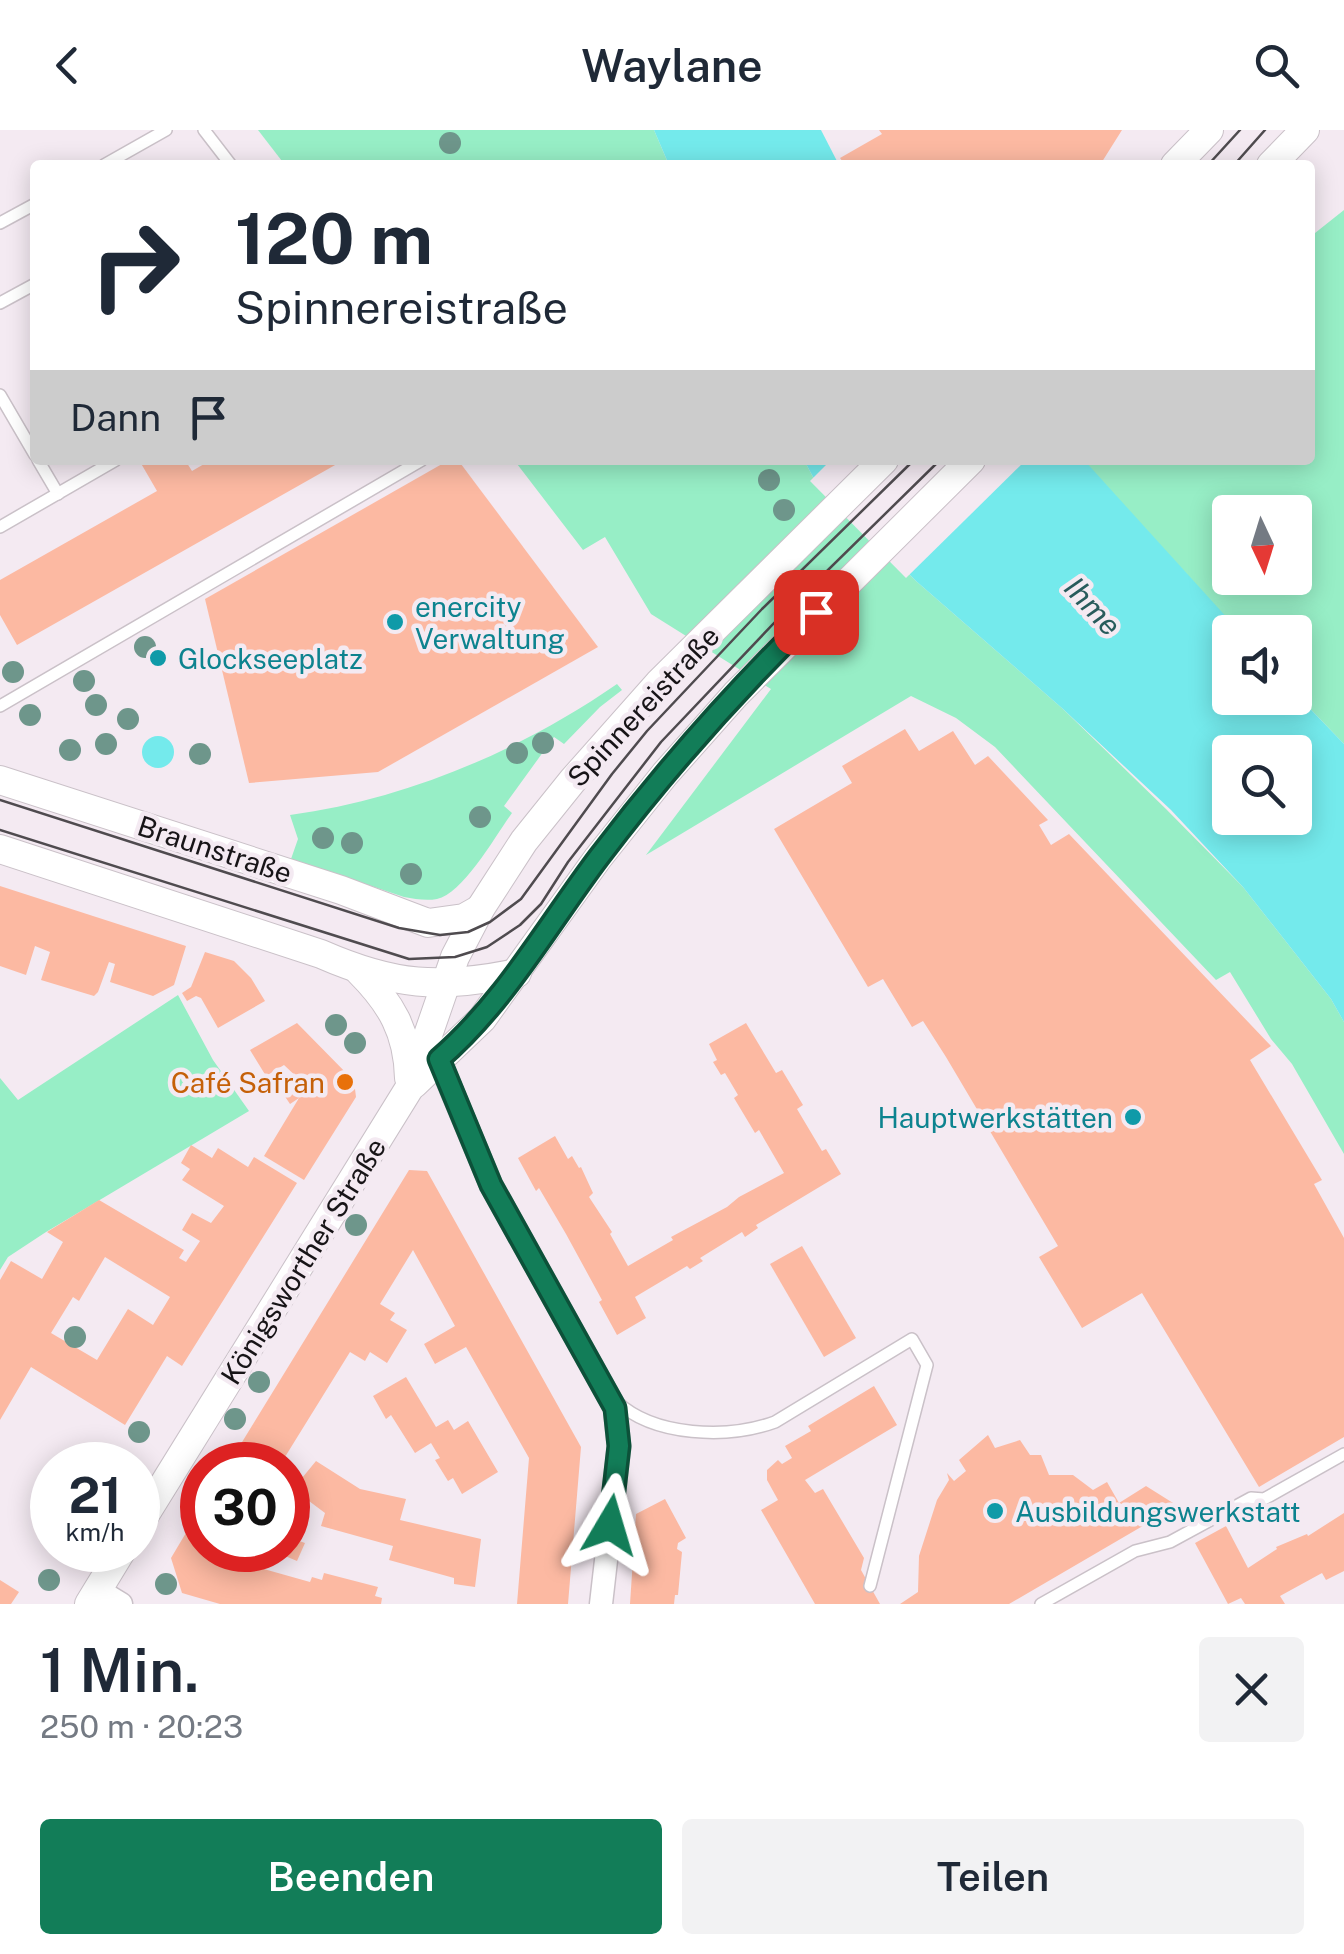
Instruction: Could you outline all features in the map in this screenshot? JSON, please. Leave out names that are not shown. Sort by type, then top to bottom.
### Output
[{"type":"street","points":[[1180,160],[1208,130]]},
{"type":"street","points":[[1276,160],[1304,130]]},
{"type":"street","name":"Spinnereistraße","points":[[446,984],[480,909],[524,841],[572,780],[660,682],[879,465]]},
{"type":"street","points":[[601,1604],[619,1446],[618,1422],[610,1394],[497,1197],[434,1046],[482,1019],[598,858],[665,774],[790,638],[966,465]]},
{"type":"street","name":"Braunstraße","points":[[0,780],[238,856],[428,923]]},
{"type":"street","points":[[0,849],[252,931],[358,970],[413,983],[446,984],[517,973]]},
{"type":"street","points":[[446,984],[428,923],[464,918],[480,909]]},
{"type":"street","points":[[358,970],[383,995],[400,1022],[408,1053],[410,1087]]},
{"type":"street","name":"Königsworther Straße","points":[[160,1490],[434,1046],[446,984]]},
{"type":"street","points":[[103,1599],[113,1572]]},
{"type":"lane","points":[[113,160],[166,130]]},
{"type":"lane","points":[[204,130],[228,160]]},
{"type":"lane","points":[[0,224],[30,207]]},
{"type":"lane","points":[[0,303],[30,287]]},
{"type":"lane","points":[[0,395],[30,448]]},
{"type":"lane","points":[[40,465],[58,494]]},
{"type":"lane","points":[[0,527],[107,465]]},
{"type":"lane","points":[[0,704],[413,465]]},
{"type":"lane","points":[[610,1394],[622,1406],[655,1422],[702,1431],[738,1432],[775,1422],[912,1339],[926,1365],[870,1586]]},
{"type":"lane","points":[[1041,1604],[1135,1550],[1170,1542],[1251,1498],[1264,1499],[1344,1454]]},
{"type":"green space","points":[[258,130],[654,130],[667,160],[281,160]]},
{"type":"green space","points":[[1344,210],[1344,744],[1312,711],[1312,615],[1224,615],[1088,465],[1315,465],[1315,233]]},
{"type":"green space","points":[[518,465],[807,465],[813,477],[916,581],[1063,709],[1243,887],[1331,999],[1344,1022],[1344,1154],[1292,1064],[1271,1039],[1230,972],[1216,980],[995,747],[956,718],[911,696],[646,855],[771,689],[651,614],[605,537],[583,550]]},
{"type":"green space","points":[[617,684],[622,690],[564,744],[554,737],[504,806],[512,813],[488,849],[447,895],[429,900],[404,897],[291,859],[298,839],[290,815],[377,797],[461,769],[541,730]]},
{"type":"green space","points":[[178,995],[213,1060],[249,1111],[46,1232],[8,1257],[0,1270],[0,1078],[18,1100]]},
{"type":"water","points":[[654,130],[821,130],[836,160],[667,160]]},
{"type":"water","name":"Ihme","points":[[807,465],[1089,465],[1225,615],[1212,615],[1212,715],[1312,715],[1312,711],[1344,744],[1344,1022],[1331,999],[1243,887],[1171,810],[916,581],[813,477]]},
{"type":"water","points":[[158,736],[169,741],[174,752],[169,763],[158,768],[147,763],[142,752],[147,741]]},
{"type":"pier","points":[[826,465],[1021,465],[906,578],[810,481]]},
{"type":"building","points":[[879,130],[1122,130],[1103,160],[840,158],[882,134]]},
{"type":"building","points":[[142,465],[188,465],[192,471],[202,465],[335,465],[17,645],[0,615],[0,580],[157,491]]},
{"type":"building","name":"enercity Verwaltung","points":[[440,465],[462,465],[598,647],[378,772],[249,783],[205,599]]},
{"type":"building","name":"Hauptwerkstätten","points":[[905,729],[919,751],[953,731],[975,765],[988,756],[1048,820],[1039,825],[1051,845],[1069,834],[1271,1046],[1250,1060],[1322,1180],[1314,1184],[1344,1238],[1344,1437],[1259,1487],[1142,1293],[1082,1328],[1039,1257],[1058,1246],[946,1057],[923,1021],[912,1027],[883,979],[868,987],[774,829],[852,783],[842,766]]},
{"type":"building","points":[[0,886],[186,946],[174,985],[153,996],[110,982],[115,964],[109,962],[94,996],[41,980],[50,952],[35,946],[26,975],[0,966]]},
{"type":"building","points":[[205,952],[234,961],[251,978],[265,1001],[218,1028],[201,998],[196,996],[187,1001],[182,993],[191,987]]},
{"type":"building","points":[[297,1023],[354,1081],[356,1097],[304,1180],[264,1156],[299,1098],[290,1104],[282,1092],[300,1080],[284,1065],[266,1076],[250,1050]]},
{"type":"building","points":[[746,1023],[776,1073],[782,1070],[803,1105],[797,1109],[841,1174],[756,1225],[758,1228],[745,1237],[742,1232],[700,1258],[703,1261],[690,1269],[687,1266],[635,1297],[646,1318],[617,1335],[566,1234],[518,1158],[555,1136],[568,1159],[572,1156],[581,1167],[593,1193],[589,1197],[628,1266],[673,1240],[671,1237],[784,1173],[759,1130],[755,1133],[734,1098],[738,1095],[725,1073],[721,1075],[713,1062],[717,1060],[709,1044]]},
{"type":"building","points":[[191,1145],[212,1158],[218,1148],[248,1167],[254,1157],[297,1183],[182,1366],[167,1356],[125,1425],[31,1367],[0,1420],[0,1280],[11,1261],[42,1279],[63,1242],[47,1232],[99,1200],[184,1250],[179,1258],[186,1262],[200,1241],[182,1230],[192,1213],[211,1223],[224,1206],[182,1180],[190,1169],[181,1163]],"holes":[[[105,1257],[170,1297],[153,1325],[128,1309],[97,1360],[51,1333],[73,1297],[79,1301]]]},
{"type":"building","points":[[409,1170],[427,1171],[581,1447],[568,1604],[517,1604],[529,1458],[466,1347],[435,1364],[424,1344],[455,1326],[413,1250],[380,1304],[395,1313],[390,1320],[407,1330],[387,1363],[370,1352],[365,1361],[350,1352],[294,1442],[242,1442]]},
{"type":"building","points":[[802,1246],[856,1338],[824,1357],[770,1264]]},
{"type":"building","points":[[406,1377],[436,1427],[448,1420],[454,1430],[468,1421],[498,1472],[462,1494],[435,1460],[440,1458],[431,1443],[415,1453],[391,1415],[386,1419],[373,1396]]},
{"type":"building","points":[[874,1386],[897,1425],[805,1480],[815,1493],[823,1489],[864,1558],[861,1570],[880,1604],[815,1604],[761,1510],[778,1500],[767,1480],[767,1470],[778,1460],[782,1464],[792,1458],[785,1446],[811,1431],[808,1426]]},
{"type":"building","points":[[988,1435],[995,1448],[1020,1440],[1030,1455],[1041,1455],[1049,1475],[1073,1475],[1093,1490],[1107,1482],[1119,1503],[1146,1486],[1181,1508],[1157,1522],[1153,1520],[1009,1604],[900,1604],[918,1592],[919,1556],[937,1500],[949,1480],[947,1473],[954,1481],[966,1471],[959,1460]]},
{"type":"building","points":[[316,1461],[360,1489],[406,1499],[400,1520],[481,1539],[475,1587],[454,1584],[454,1578],[389,1560],[393,1546],[321,1526],[325,1513],[310,1502],[310,1468]]},
{"type":"building","points":[[665,1499],[686,1538],[678,1543],[677,1549],[682,1552],[678,1595],[674,1604],[630,1604],[636,1514]]},
{"type":"building","points":[[1344,1513],[1344,1571],[1326,1580],[1322,1573],[1280,1596],[1285,1604],[1245,1604],[1241,1598],[1228,1604],[1195,1543],[1226,1526],[1248,1568],[1276,1547],[1308,1536]]},
{"type":"building","points":[[180,1543],[180,1572],[274,1572],[310,1582],[312,1577],[322,1580],[324,1573],[378,1587],[375,1596],[382,1598],[381,1604],[220,1604],[182,1593],[171,1558]]},
{"type":"building","points":[[0,1580],[19,1592],[11,1604],[0,1604]]},
{"type":"tram line","points":[[1213,160],[1240,130]]},
{"type":"tram line","points":[[1238,160],[1265,130]]},
{"type":"tram line","points":[[0,800],[399,928],[440,935],[468,932],[490,922],[521,899],[647,731],[762,609],[909,465]]},
{"type":"tram line","points":[[0,830],[409,959],[455,957],[487,947],[520,925],[541,904],[568,862],[661,742],[775,622],[935,465]]},
{"type":"place","name":"enercity Verwaltung","points":[[395,622]]},
{"type":"place","name":"Glockseeplatz","points":[[158,658]]},
{"type":"place","name":"Café Safran","points":[[345,1082]]},
{"type":"place","name":"Hauptwerkstätten","points":[[1133,1117]]},
{"type":"place","name":"Ausbildungswerkstatt","points":[[995,1511]]},
{"type":"route","points":[[610,1525],[619,1446],[618,1422],[610,1394],[503,1209],[439,1059],[482,1019],[598,858],[665,774],[816,612]]}]
